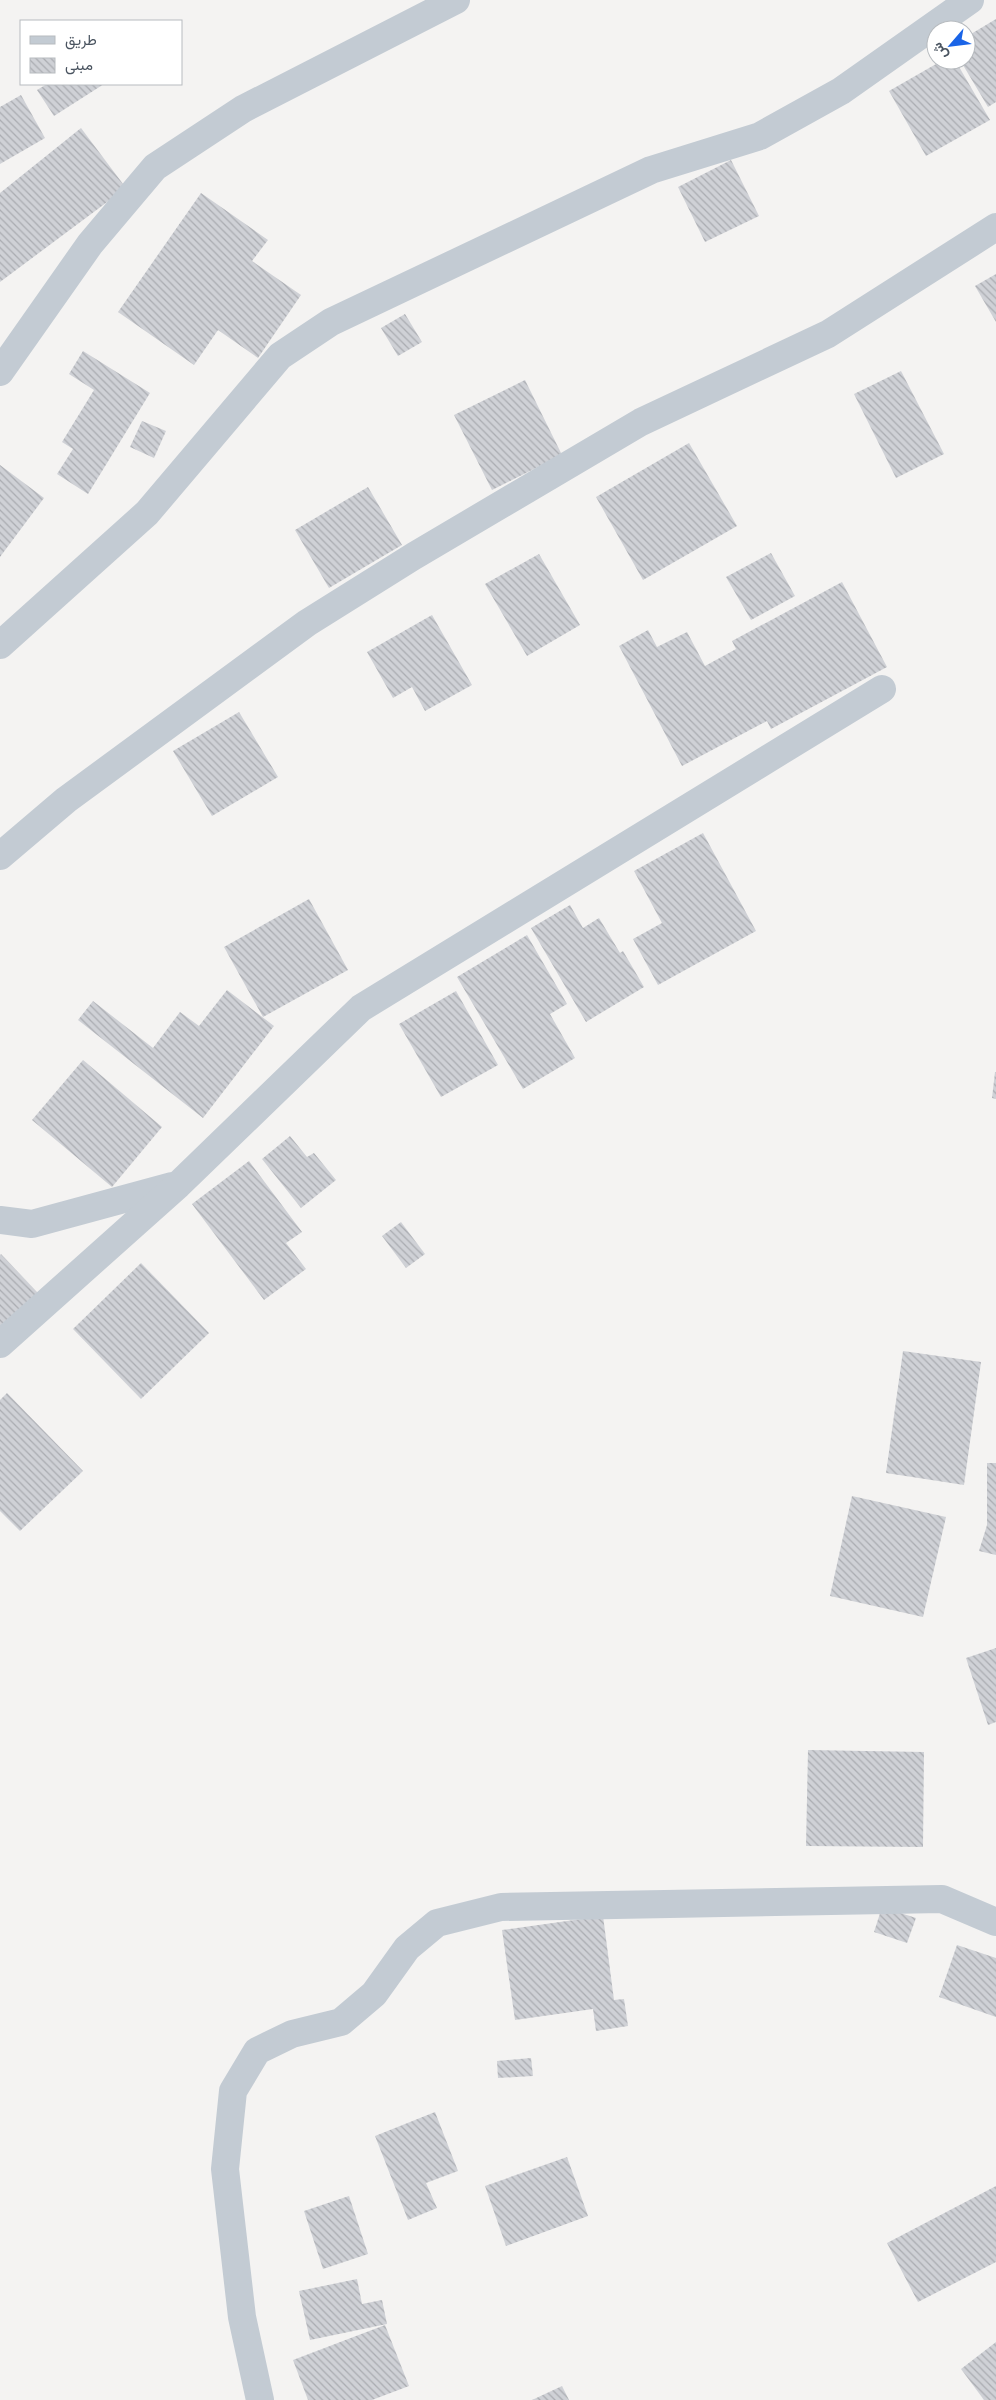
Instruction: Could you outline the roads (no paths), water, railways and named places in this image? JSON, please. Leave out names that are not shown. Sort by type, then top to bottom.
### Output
[{"type":"street","points":[[0,372],[90,244],[155,167],[243,109],[456,0]]},
{"type":"street","points":[[0,645],[147,512],[280,356],[294,346],[331,322],[651,170],[760,136],[841,91],[970,0]]},
{"type":"street","points":[[0,856],[66,800],[307,623],[414,556],[641,422],[828,334],[996,227]]},
{"type":"street","points":[[0,1344],[178,1185],[362,1008],[882,689]]},
{"type":"street","points":[[0,1220],[32,1224],[178,1185]]},
{"type":"street","points":[[260,2400],[242,2317],[225,2169],[233,2091],[257,2051],[292,2034],[341,2022],[374,1994],[406,1948],[437,1923],[501,1907],[942,1899],[996,1922]]}]
